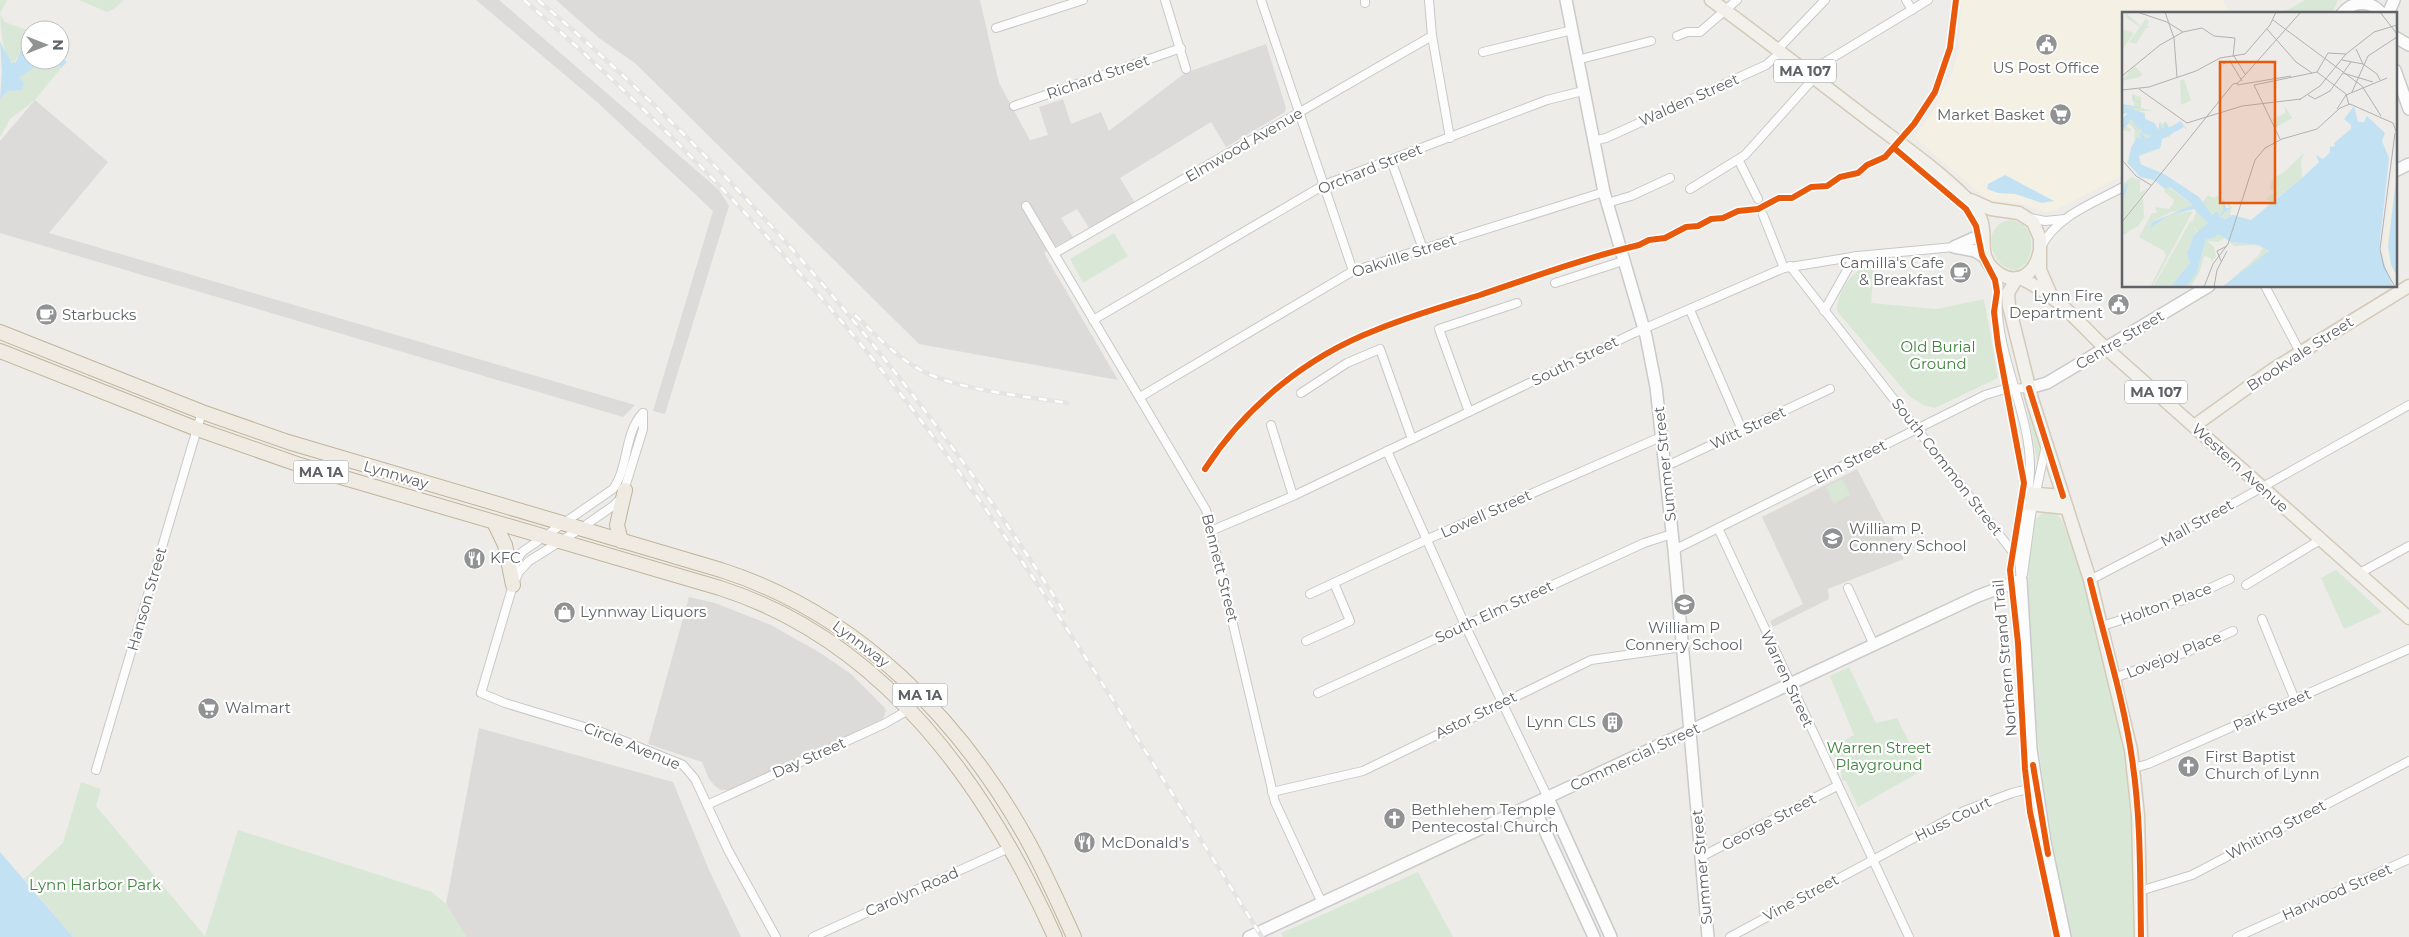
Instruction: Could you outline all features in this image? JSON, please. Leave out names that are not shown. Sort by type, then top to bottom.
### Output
[{"type":"highway","name":"Lynnway","points":[[0,332],[202,412],[332,457],[730,573],[778,592],[834,623],[885,662],[945,722],[993,784],[1030,844],[1074,937]]},
{"type":"highway","name":"Lynnway","points":[[0,351],[197,429],[309,468],[720,588],[772,608],[815,632],[850,655],[910,709],[967,778],[1011,847],[1055,937]]},
{"type":"highway","points":[[621,541],[617,525],[625,490]]},
{"type":"highway","points":[[494,522],[505,545],[512,585]]},
{"type":"main road","name":"Summer Street","points":[[1566,0],[1606,198],[1644,329],[1653,367],[1663,436],[1708,937]]},
{"type":"main road","name":"MA 107","points":[[1711,0],[1779,51],[1965,198],[1980,216],[1983,232],[1982,243],[1990,263]]},
{"type":"main road","points":[[2389,12],[2394,0]]},
{"type":"main road","points":[[2344,12],[2354,4],[2370,2],[2380,12]]},
{"type":"main road","points":[[2396,38],[2409,46]]},
{"type":"main road","points":[[2396,47],[2409,46]]},
{"type":"main road","points":[[2396,73],[2409,109]]},
{"type":"main road","points":[[2396,170],[2409,164]]},
{"type":"main road","name":"MA 107","points":[[1965,198],[1986,208],[2019,213],[2028,218]]},
{"type":"main road","points":[[1983,232],[1993,217],[2006,212]]},
{"type":"main road","name":"Western Avenue","points":[[2028,218],[2038,231],[2041,273],[2052,295]]},
{"type":"main road","name":"South Street","points":[[1954,247],[1983,232]]},
{"type":"main road","name":"South Street","points":[[1954,247],[1975,251],[1990,263]]},
{"type":"main road","points":[[2040,252],[2033,269],[2018,278],[2008,293],[2008,303],[2029,388],[2090,580],[2134,768],[2141,937]]},
{"type":"main road","name":"Western Avenue","points":[[1990,263],[2004,276],[2018,278],[2040,286],[2052,295],[2194,426],[2409,618]]},
{"type":"main road","name":"Brookvale Street","points":[[2194,426],[2300,352],[2409,286]]},
{"type":"main road","name":"Centre Street","points":[[2029,388],[2048,383],[2206,288]]},
{"type":"main road","points":[[2031,499],[2065,502]]},
{"type":"main road","points":[[2021,580],[2026,685],[2036,786],[2065,937]]},
{"type":"main road","name":"Commercial Street","points":[[1249,937],[1983,594],[2021,580]]},
{"type":"main road","points":[[1548,798],[1611,937]]},
{"type":"main road","points":[[1532,805],[1594,937]]},
{"type":"street","points":[[996,28],[1071,2],[1083,0]]},
{"type":"street","points":[[1165,0],[1186,69]]},
{"type":"street","points":[[1261,0],[1353,271]]},
{"type":"street","points":[[1429,0],[1432,36],[1450,138]]},
{"type":"street","points":[[1677,36],[1688,32],[1701,32],[1737,0]]},
{"type":"street","name":"Walden Street","points":[[1593,141],[1766,65],[1824,0]]},
{"type":"street","points":[[1906,0],[1912,10]]},
{"type":"street","points":[[1690,189],[1739,160],[1757,144],[1822,64],[1928,0]]},
{"type":"street","points":[[2343,12],[2347,0]]},
{"type":"street","points":[[1483,52],[1572,30]]},
{"type":"street","name":"Elmwood Avenue","points":[[1055,253],[1432,36]]},
{"type":"street","points":[[1577,60],[1651,41]]},
{"type":"street","name":"Richard Street","points":[[1014,106],[1181,48]]},
{"type":"street","name":"Orchard Street","points":[[1093,320],[1324,185],[1547,100],[1583,91]]},
{"type":"street","points":[[1391,160],[1423,249]]},
{"type":"street","points":[[1739,160],[1758,199]]},
{"type":"street","name":"Oakville Street","points":[[1140,397],[1353,271],[1423,249],[1606,198],[1627,198],[1670,178]]},
{"type":"street","points":[[2040,252],[2048,236],[2065,219],[2122,188]]},
{"type":"street","name":"Bennett Street","points":[[1026,206],[1199,496],[1213,530],[1272,792],[1282,819],[1322,903]]},
{"type":"street","name":"South Common Street","points":[[1763,215],[1787,267],[1917,428],[2019,560]]},
{"type":"street","points":[[2028,218],[2045,221],[2065,219]]},
{"type":"street","name":"South Street","points":[[1213,530],[1293,496],[1644,329],[1787,267],[1855,256],[1954,247]]},
{"type":"street","points":[[1824,311],[1855,256]]},
{"type":"street","points":[[1555,283],[1623,260]]},
{"type":"street","points":[[1990,263],[2000,289],[1998,316],[2013,388],[2024,427],[2030,463],[2031,499],[2021,580]]},
{"type":"street","points":[[2266,288],[2300,352]]},
{"type":"street","points":[[1469,412],[1439,329],[1517,303]]},
{"type":"street","points":[[1690,310],[1742,430]]},
{"type":"street","points":[[1301,393],[1347,363],[1380,349],[1412,439]]},
{"type":"street","name":"Elm Street","points":[[1674,550],[1985,395],[2013,388],[2029,388]]},
{"type":"street","name":"Witt Street","points":[[1665,462],[1673,463],[1830,389]]},
{"type":"street","name":"Mall Street","points":[[2090,580],[2409,405]]},
{"type":"street","points":[[197,429],[202,412]]},
{"type":"street","points":[[643,413],[643,429],[625,490],[613,506],[526,563],[512,585],[517,558],[615,486],[636,423],[643,413]]},
{"type":"street","points":[[1271,425],[1293,496]]},
{"type":"street","name":"Hanson Street","points":[[96,770],[197,429]]},
{"type":"street","name":"Lowell Street","points":[[1310,594],[1663,436]]},
{"type":"street","points":[[2021,580],[2019,560],[2031,499],[2045,456],[2044,437]]},
{"type":"street","points":[[1387,451],[1465,625],[1548,798]]},
{"type":"street","name":"Warren Street","points":[[1718,528],[1909,937]]},
{"type":"street","name":"South Elm Street","points":[[1318,693],[1644,543],[1672,534]]},
{"type":"street","points":[[2246,585],[2320,540]]},
{"type":"street","points":[[2358,574],[2409,546]]},
{"type":"street","name":"Holton Place","points":[[2102,626],[2187,598],[2230,580]]},
{"type":"street","points":[[1306,641],[1350,621],[1334,583]]},
{"type":"street","name":"Circle Avenue","points":[[512,585],[481,693],[505,703],[604,733],[676,762],[692,774],[728,850],[776,937]]},
{"type":"street","points":[[1848,588],[1874,645]]},
{"type":"street","points":[[2262,618],[2295,700]]},
{"type":"street","name":"Lovejoy Place","points":[[2114,678],[2190,651],[2233,631]]},
{"type":"street","name":"Astor Street","points":[[1272,792],[1364,771],[1591,660],[1682,647]]},
{"type":"street","name":"Park Street","points":[[2134,768],[2148,764],[2409,649]]},
{"type":"street","name":"Day Street","points":[[707,804],[884,724],[910,709]]},
{"type":"street","name":"Whiting Street","points":[[2140,891],[2192,875],[2409,761]]},
{"type":"street","name":"George Street","points":[[1701,857],[1837,786]]},
{"type":"street","name":"Huss Court","points":[[1873,859],[1970,808],[2036,786]]},
{"type":"street","name":"Carolyn Road","points":[[814,937],[1011,847]]},
{"type":"street","name":"Vine Street","points":[[1730,937],[1873,859]]},
{"type":"street","name":"Harwood Street","points":[[2237,937],[2409,859]]},
{"type":"shaded area","points":[[476,0],[499,0],[719,190],[729,206],[665,414],[653,411],[713,211],[597,102]]},
{"type":"shaded area","points":[[556,0],[980,0],[999,83],[1030,140],[1048,135],[1039,107],[1063,99],[1071,124],[1101,112],[1109,131],[1185,73],[1266,44],[1286,108],[1285,112],[1226,147],[1211,122],[1120,178],[1135,203],[1089,228],[1077,209],[1061,218],[1073,237],[1045,252],[1045,255],[1118,380],[919,344],[635,63],[599,38]]},
{"type":"shaded area","points":[[1961,0],[2223,0],[2229,12],[2122,12],[2122,176],[2056,210],[2044,212],[2024,204],[1991,200],[1982,195],[1914,137],[1932,113],[1953,71],[1959,48]]},
{"type":"shaded area","points":[[35,100],[108,162],[49,233],[635,405],[623,417],[0,233],[0,141]]},
{"type":"shaded area","name":"William P. Connery School","points":[[1857,469],[1904,559],[1828,589],[1829,599],[1773,627],[1770,621],[1803,604],[1762,517]]},
{"type":"shaded area","points":[[689,597],[715,603],[771,625],[822,654],[851,674],[884,707],[886,711],[883,719],[731,790],[721,790],[709,779],[702,762],[648,744]]},
{"type":"shaded area","points":[[479,728],[673,782],[709,870],[741,937],[466,937],[446,904]]},
{"type":"green space","points":[[0,0],[7,0],[0,14],[0,7]]},
{"type":"green space","points":[[79,0],[124,0],[114,9],[107,12]]},
{"type":"green space","points":[[2305,0],[2338,0],[2333,12],[2284,12]]},
{"type":"green space","points":[[0,14],[5,22],[20,27],[20,53],[14,63],[6,53]]},
{"type":"green space","points":[[30,70],[59,70],[35,100],[10,119],[0,137],[0,99],[8,91],[24,85],[19,78]]},
{"type":"green space","points":[[2010,220],[2018,221],[2028,230],[2031,242],[2030,256],[2027,263],[2017,270],[2008,268],[2000,263],[1992,247],[1991,238],[1994,230],[2000,224]]},
{"type":"green space","points":[[1114,233],[1128,256],[1083,283],[1070,259]]},
{"type":"green space","name":"Old Burial Ground","points":[[1874,264],[1871,303],[1937,309],[1984,299],[1998,378],[1935,408],[1923,405],[1909,396],[1837,311],[1840,296],[1848,281],[1860,270]]},
{"type":"green space","points":[[2027,408],[2029,408],[2041,451],[2038,466]]},
{"type":"green space","points":[[1842,479],[1850,495],[1834,503],[1826,487]]},
{"type":"green space","points":[[2045,512],[2056,514],[2062,520],[2078,561],[2123,732],[2132,801],[2137,937],[2071,937],[2054,854],[2033,690],[2028,585],[2029,560],[2033,526],[2036,518]]},
{"type":"green space","points":[[2336,570],[2382,612],[2344,629],[2321,578]]},
{"type":"green space","name":"Warren Street Playground","points":[[1849,667],[1876,723],[1897,718],[1923,770],[1858,807],[1846,781],[1842,780],[1841,771],[1830,748],[1854,735],[1830,676]]},
{"type":"green space","name":"Lynn Harbor Park","points":[[81,782],[101,789],[96,806],[205,936],[238,830],[432,892],[446,904],[466,937],[73,937],[24,879],[63,843]]},
{"type":"green space","points":[[1418,872],[1453,937],[1283,937],[1281,933]]},
{"type":"water","points":[[0,42],[12,63],[16,62],[20,52],[20,70],[30,70],[19,78],[24,83],[22,90],[8,91],[0,99],[2,71]]},
{"type":"water","points":[[2005,175],[2054,201],[2042,203],[2015,194],[1998,193],[1987,189],[1988,184]]},
{"type":"water","points":[[0,852],[73,937],[0,937]]},
{"type":"railway","points":[[524,0],[616,83],[704,169],[788,259],[868,353],[922,422],[1025,566],[1074,639],[1262,937]]},
{"type":"railway","points":[[538,0],[613,66],[686,136],[824,286],[889,365],[951,446],[1009,528],[1064,612]]},
{"type":"railway","points":[[855,315],[902,358],[934,376],[970,387],[1067,403]]},
{"type":"cycle path","points":[[1205,469],[1239,424],[1259,404],[1302,369],[1350,341],[1402,320],[1559,268],[1639,245],[1649,240],[1665,238],[1686,227],[1698,226],[1711,219],[1723,218],[1738,211],[1758,209],[1779,198],[1792,198],[1811,187],[1827,186],[1840,177],[1858,173],[1867,165],[1885,157],[1914,124],[1935,92],[1950,48],[1956,0]]},
{"type":"cycle path","name":"Northern Strand Trail","points":[[1894,148],[1966,209],[1976,226],[1982,255],[1995,280],[1997,292],[1994,312],[1998,345],[2024,483],[2010,570],[2018,643],[2025,769],[2030,812],[2057,937]]},
{"type":"cycle path","points":[[2029,388],[2063,496]]},
{"type":"cycle path","points":[[2090,580],[2120,696],[2133,766],[2139,830],[2141,937]]},
{"type":"cycle path","points":[[2033,765],[2048,854]]},
{"type":"place","name":"US Post Office","points":[[2046,45]]},
{"type":"place","name":"Market Basket","points":[[2061,115]]},
{"type":"place","name":"Camilla's Cafe & Breakfast","points":[[1960,272]]},
{"type":"place","name":"Lynn Fire Department","points":[[2119,305]]},
{"type":"place","name":"Starbucks","points":[[46,315]]},
{"type":"place","name":"William P. Connery School","points":[[1833,538]]},
{"type":"place","name":"KFC","points":[[474,558]]},
{"type":"place","name":"William P Connery School","points":[[1684,605]]},
{"type":"place","name":"Lynnway Liquors","points":[[564,612]]},
{"type":"place","name":"Walmart","points":[[209,708]]},
{"type":"place","name":"Lynn CLS","points":[[1612,722]]},
{"type":"place","name":"First Baptist Church of Lynn","points":[[2189,766]]},
{"type":"place","name":"Bethlehem Temple Pentecostal Church","points":[[1395,819]]},
{"type":"place","name":"McDonald's","points":[[1085,843]]}]
